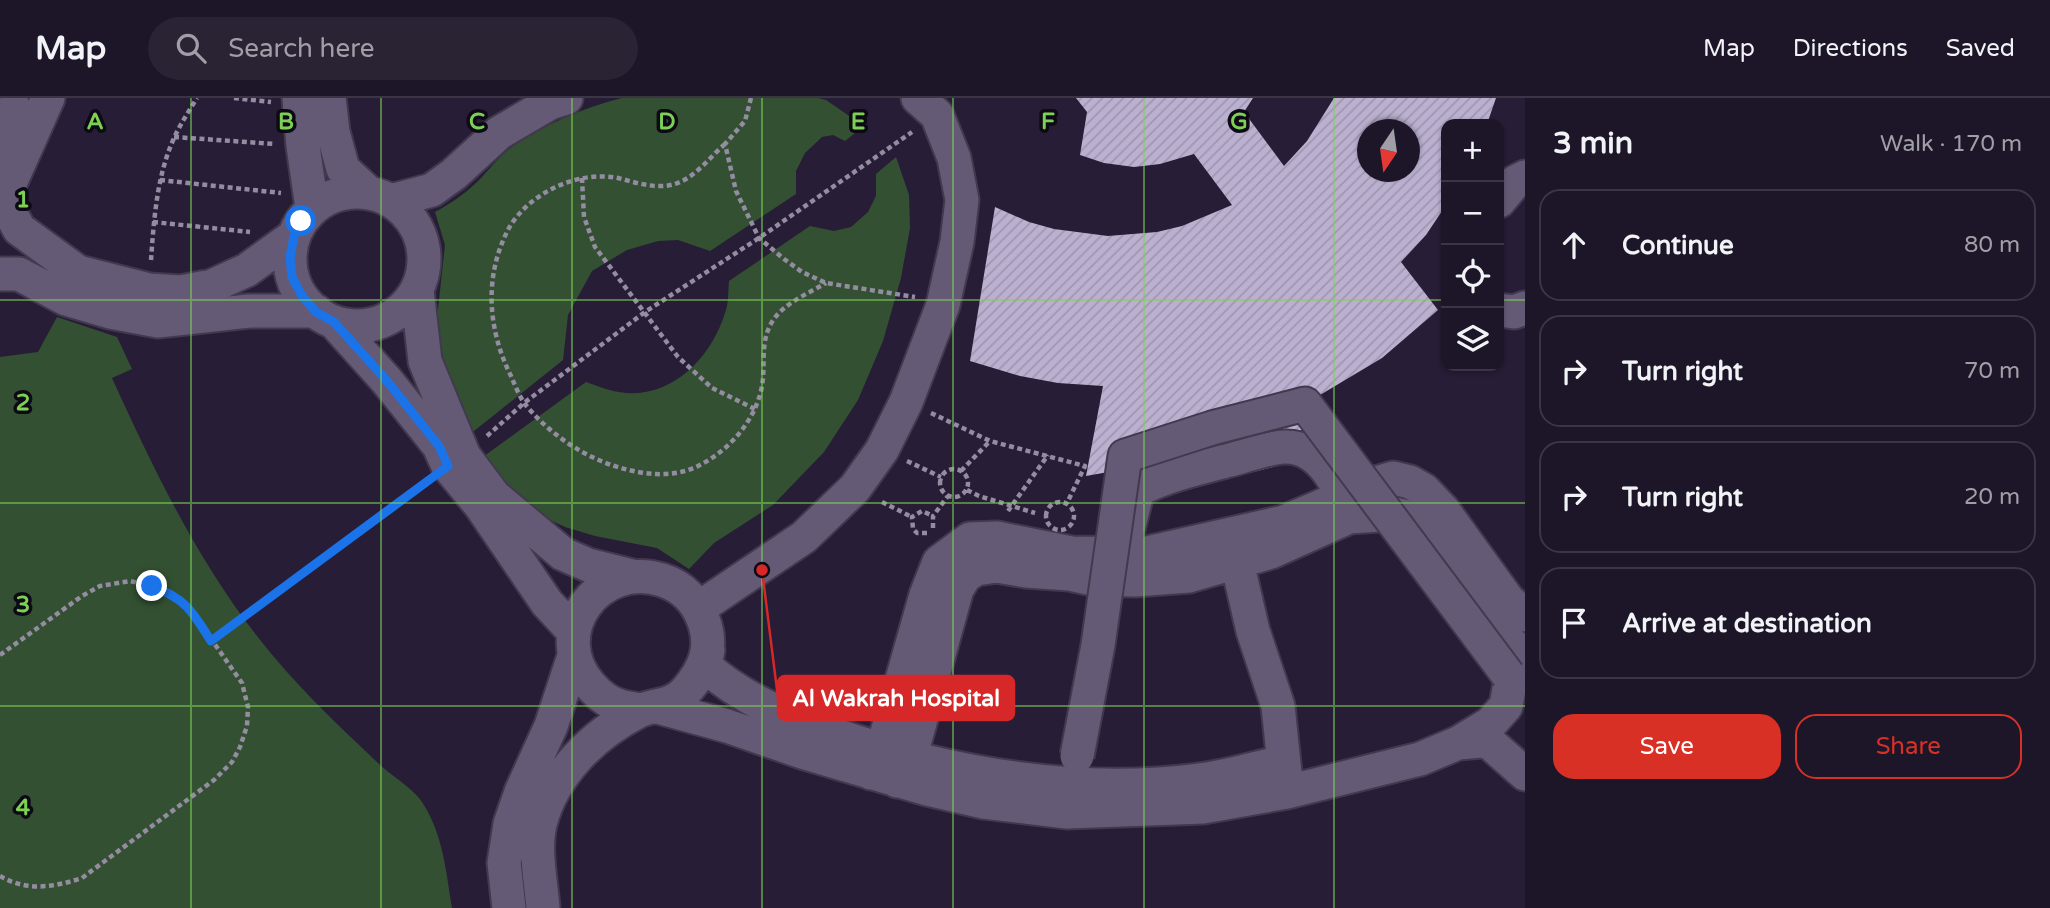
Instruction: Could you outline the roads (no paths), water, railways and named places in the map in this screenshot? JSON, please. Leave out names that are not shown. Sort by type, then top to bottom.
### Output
[{"type":"street","points":[[7,189],[48,98]]},
{"type":"street","points":[[299,98],[312,202],[294,236],[290,257],[292,277],[302,296],[387,381],[487,501],[574,644],[583,677],[598,694],[618,706],[650,709],[890,765],[1073,784],[1121,785],[1285,777],[1420,759],[1458,743],[1491,723],[1506,706],[1517,677],[1495,631],[1417,524],[1407,517],[1347,507],[1142,554],[1071,553],[997,538],[970,539],[939,562],[926,595],[890,765]]},
{"type":"street","points":[[0,274],[19,274],[66,299],[110,312],[158,321],[249,311],[325,317],[358,326],[382,321],[402,309],[416,290],[423,271],[424,251],[418,231],[407,214],[343,169],[333,132],[329,98]]},
{"type":"street","points":[[312,202],[349,192],[380,197],[432,190],[499,133],[551,103],[566,98]]},
{"type":"street","points":[[17,103],[6,204],[19,229],[78,272],[149,290],[181,292],[212,286],[247,271],[294,236]]},
{"type":"street","points":[[0,140],[17,103]]},
{"type":"street","points":[[699,608],[804,537],[855,488],[882,450],[906,401],[943,305],[957,243],[962,200],[954,158],[927,107]]},
{"type":"street","points":[[1504,195],[1515,182],[1525,177]]},
{"type":"street","points":[[416,290],[425,362],[456,461]]},
{"type":"street","points":[[1504,311],[1514,312],[1525,308]]},
{"type":"street","points":[[1073,784],[1098,645],[1125,456],[1212,428],[1305,404],[1517,677]]},
{"type":"street","points":[[1122,554],[1138,490],[1165,476],[1285,446],[1319,460],[1332,475],[1347,507]]},
{"type":"street","points":[[890,765],[957,589],[965,576],[976,569],[997,566],[1092,579],[1135,580],[1189,576],[1271,552],[1393,478],[1410,482],[1424,490],[1443,510],[1508,600],[1525,615]]},
{"type":"street","points":[[487,501],[563,554],[588,565],[632,576],[651,576],[670,582],[687,593],[699,608],[706,628],[708,650],[705,666],[726,685],[890,765]]},
{"type":"street","points":[[1237,562],[1253,631],[1278,706],[1285,777]]},
{"type":"street","points":[[509,908],[504,863],[510,824],[521,792],[551,726],[581,612],[593,594],[611,582],[632,576]]},
{"type":"street","points":[[543,908],[538,854],[540,824],[569,765],[593,739],[682,695],[700,675],[708,650]]},
{"type":"street","points":[[1458,743],[1490,743],[1525,774]]},
{"type":"place","name":"Al Wakrah Hospital","points":[[762,570]]}]
